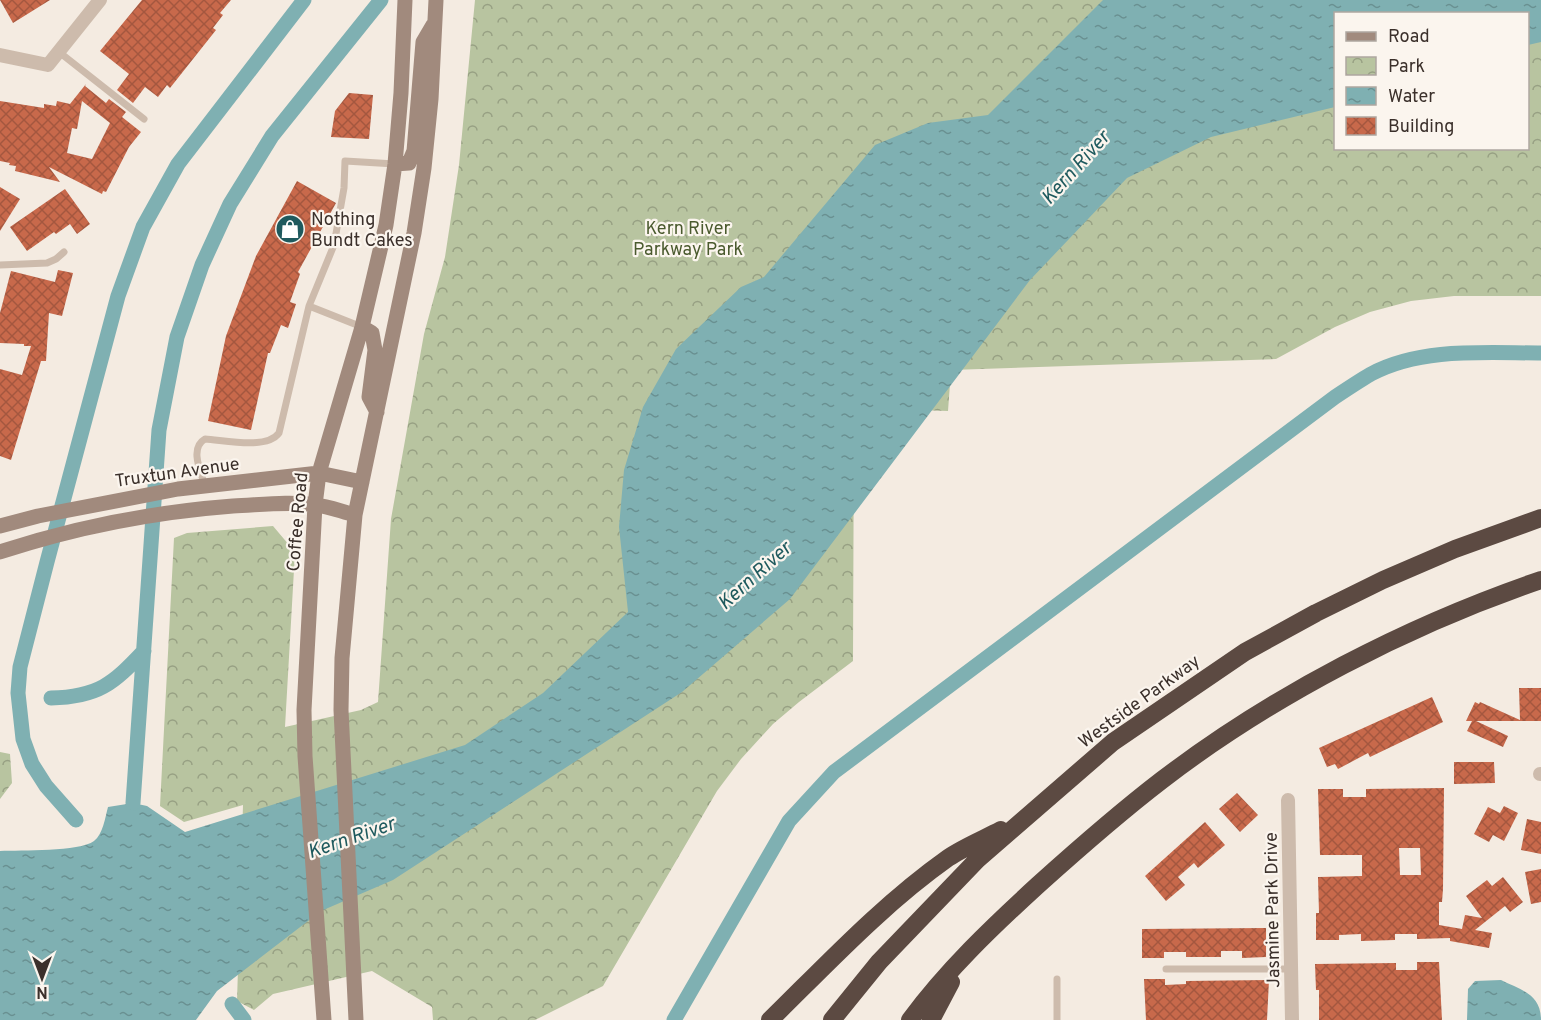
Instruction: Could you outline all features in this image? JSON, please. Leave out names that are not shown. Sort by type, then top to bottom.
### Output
[{"type":"highway","name":"Westside Parkway","points":[[832,1020],[879,962],[977,860],[1113,742],[1245,652],[1383,580],[1455,549],[1541,518]]},
{"type":"highway","points":[[910,1020],[984,934],[1070,855],[1163,779],[1278,703],[1366,653],[1450,615],[1541,580]]},
{"type":"highway","points":[[770,1020],[863,929],[904,893],[950,857],[1029,815]]},
{"type":"highway","points":[[931,1020],[962,961],[984,934]]},
{"type":"main road","points":[[356,1020],[341,710],[342,658],[355,515],[416,222],[430,99],[435,0]]},
{"type":"main road","name":"Coffee Road","points":[[324,1020],[305,756],[305,667],[315,505],[319,473],[362,327],[386,225],[395,164],[405,5]]},
{"type":"main road","points":[[395,164],[409,163],[414,151],[423,42],[435,22]]},
{"type":"main road","points":[[362,327],[372,333],[375,350],[369,397],[377,412]]},
{"type":"main road","name":"Truxtun Avenue","points":[[0,526],[38,516],[178,489],[319,473],[362,482]]},
{"type":"main road","points":[[0,552],[30,542],[122,519],[186,510],[254,505],[315,505],[355,515]]},
{"type":"street","points":[[0,55],[48,65],[100,0]]},
{"type":"street","name":"Jasmine Park Drive","points":[[1288,800],[1292,1020]]},
{"type":"lane","points":[[59,51],[144,119]]},
{"type":"lane","points":[[205,486],[196,452],[197,445],[202,440],[260,443],[278,436],[309,306],[334,245],[344,188],[345,161],[395,164]]},
{"type":"lane","points":[[0,266],[53,262],[64,252]]},
{"type":"lane","points":[[309,306],[362,327]]},
{"type":"lane","points":[[1166,969],[1291,969]]},
{"type":"lane","points":[[1057,979],[1057,1020]]},
{"type":"green space","name":"Kern River Parkway Park","points":[[475,0],[1541,0],[1541,296],[1454,296],[1411,301],[1370,312],[1335,327],[1276,359],[951,370],[948,411],[854,408],[853,661],[773,724],[741,759],[717,791],[603,986],[535,1020],[433,1020],[432,1007],[372,971],[273,994],[254,1010],[237,1001],[243,805],[184,822],[160,806],[174,538],[187,533],[273,526],[295,552],[285,727],[361,710],[378,702],[391,519],[424,334],[445,257],[459,165]]},
{"type":"green space","points":[[0,752],[10,754],[12,783],[0,799]]},
{"type":"water","name":"Kern River","points":[[1103,0],[1541,0],[1541,42],[1529,45],[1529,12],[1334,12],[1334,107],[1211,137],[1127,178],[1030,280],[790,599],[682,692],[393,880],[321,911],[217,991],[196,1020],[0,1020],[0,851],[63,849],[87,845],[100,834],[108,807],[133,803],[147,806],[185,832],[465,745],[543,693],[628,612],[619,527],[624,470],[643,407],[676,349],[741,287],[764,277],[875,145],[928,123],[988,115]]},
{"type":"water","points":[[1501,980],[1522,990],[1534,999],[1538,1004],[1541,1020],[1467,1020],[1468,989],[1475,981]]},
{"type":"building","points":[[0,0],[50,0],[13,23]]},
{"type":"building","points":[[142,0],[231,0],[220,13],[223,15],[213,28],[216,30],[170,88],[167,85],[158,97],[145,87],[133,103],[117,90],[129,74],[100,51]]},
{"type":"building","points":[[86,84],[85,86],[106,103],[109,99],[126,112],[122,117],[141,132],[129,147],[106,192],[103,191],[102,194],[49,167],[60,182],[15,171],[16,166],[0,161],[0,101],[44,108],[44,104],[56,106],[57,101],[70,104]],"holes":[[[82,101],[110,123],[92,159],[67,153],[72,128],[77,129]]]},
{"type":"building","points":[[349,93],[373,95],[369,139],[331,137],[335,111]]},
{"type":"building","points":[[297,181],[336,203],[298,272],[300,274],[290,302],[296,304],[288,328],[281,325],[270,353],[268,353],[251,430],[208,421],[226,336],[256,256]]},
{"type":"building","points":[[0,187],[20,199],[0,231]]},
{"type":"building","points":[[65,189],[90,224],[77,234],[70,224],[27,251],[10,227]]},
{"type":"building","points":[[58,270],[73,273],[62,316],[49,313],[46,361],[41,361],[11,460],[0,456],[0,369],[22,375],[31,346],[0,343],[0,313],[11,271],[55,282]]},
{"type":"building","points":[[1519,688],[1541,688],[1541,721],[1476,721],[1508,736],[1503,747],[1467,731],[1472,721],[1466,721],[1475,702],[1479,704],[1480,702],[1520,720]]},
{"type":"building","points":[[1432,697],[1443,722],[1370,757],[1368,753],[1338,769],[1335,764],[1327,767],[1319,748]]},
{"type":"building","points":[[1454,762],[1494,762],[1495,783],[1454,784]]},
{"type":"building","points":[[1444,788],[1443,889],[1442,902],[1439,902],[1439,925],[1462,929],[1465,915],[1482,918],[1466,896],[1487,880],[1492,886],[1503,877],[1523,902],[1510,912],[1505,906],[1475,930],[1492,933],[1489,948],[1450,941],[1450,938],[1417,939],[1417,934],[1395,934],[1395,940],[1361,941],[1361,934],[1339,935],[1339,940],[1316,940],[1316,913],[1319,913],[1318,877],[1362,876],[1362,855],[1320,855],[1318,789],[1343,789],[1343,797],[1366,797],[1366,789]],"holes":[[[1399,848],[1420,848],[1421,875],[1400,875]]]},
{"type":"building","points":[[1237,793],[1258,815],[1240,832],[1219,809]]},
{"type":"building","points":[[1504,806],[1518,813],[1504,841],[1493,835],[1489,842],[1474,834],[1488,807],[1500,813]]},
{"type":"building","points":[[1527,819],[1541,822],[1541,854],[1521,850]]},
{"type":"building","points":[[1205,822],[1225,845],[1198,868],[1194,863],[1178,877],[1185,885],[1166,901],[1145,876]]},
{"type":"building","points":[[1541,869],[1541,902],[1531,904],[1525,872]]},
{"type":"building","points":[[1266,928],[1266,957],[1242,958],[1242,951],[1221,951],[1221,957],[1186,957],[1186,952],[1164,952],[1164,958],[1142,958],[1142,929]]},
{"type":"building","points":[[1417,962],[1439,962],[1442,1020],[1319,1020],[1319,990],[1316,990],[1315,964],[1396,963],[1396,970],[1417,970]]},
{"type":"building","points":[[1144,979],[1165,979],[1165,985],[1186,984],[1186,981],[1269,980],[1267,1020],[1146,1020]]},
{"type":"waterway","points":[[76,820],[46,786],[32,764],[23,739],[18,693],[20,667],[118,296],[143,227],[178,164],[304,0]]},
{"type":"waterway","points":[[133,803],[159,430],[177,337],[202,265],[230,204],[272,136],[381,0]]},
{"type":"waterway","points":[[674,1020],[789,821],[834,772],[1335,397],[1371,374],[1390,365],[1432,355],[1541,353]]},
{"type":"waterway","points":[[51,698],[81,695],[104,686],[123,672],[144,651]]},
{"type":"waterway","points":[[232,1004],[244,1020]]},
{"type":"place","name":"Nothing Bundt Cakes","points":[[290,229]]}]
